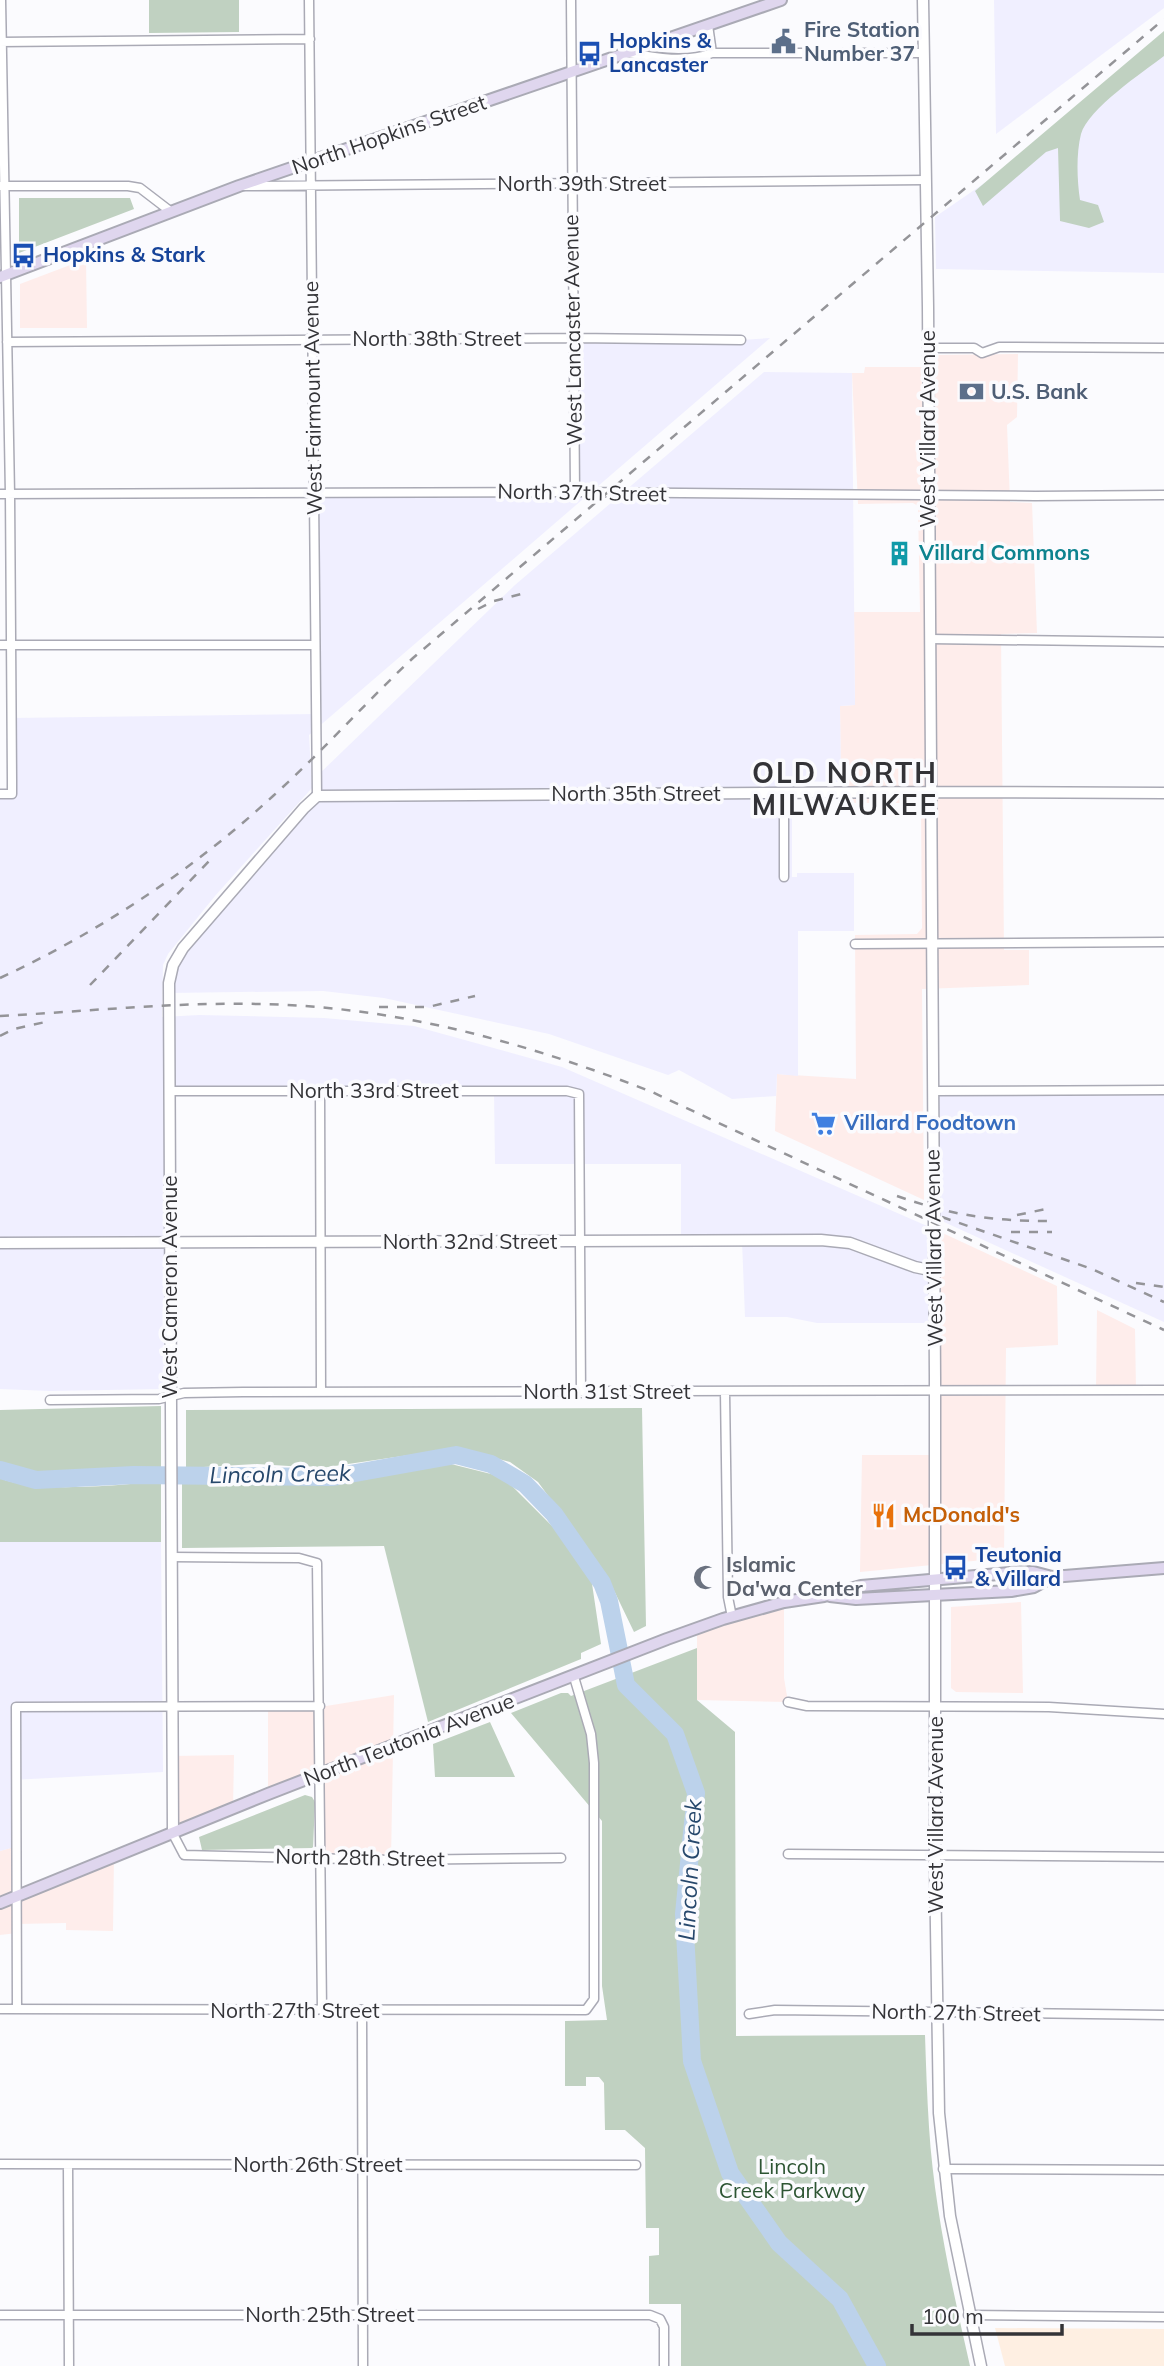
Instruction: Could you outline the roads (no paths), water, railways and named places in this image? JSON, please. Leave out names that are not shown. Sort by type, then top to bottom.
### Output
[{"type":"main road","name":"North Hopkins Street","points":[[3,276],[239,186],[781,0]]},
{"type":"main road","name":"North Teutonia Avenue","points":[[0,1903],[114,1855],[667,1639],[784,1602],[824,1596],[861,1586],[934,1578],[1033,1572],[1052,1577],[1164,1568]]},
{"type":"main road","name":"North Teutonia Avenue","points":[[824,1596],[856,1600],[1023,1589],[1034,1587],[1052,1577]]},
{"type":"street","points":[[0,794],[12,794],[10,494],[3,276],[1,0]]},
{"type":"street","name":"West Fairmount Avenue","points":[[309,0],[317,796]]},
{"type":"street","name":"West Lancaster Avenue","points":[[571,0],[575,492]]},
{"type":"street","name":"West Villard Avenue","points":[[923,0],[932,792],[934,1578],[939,2113],[943,2169],[968,2315],[981,2366]]},
{"type":"street","points":[[708,25],[712,53]]},
{"type":"street","points":[[1,42],[310,39]]},
{"type":"street","points":[[627,53],[656,58],[703,57],[712,53],[924,53]]},
{"type":"street","name":"North 39th Street","points":[[239,186],[925,180]]},
{"type":"street","points":[[2,186],[128,186],[139,188],[170,211]]},
{"type":"street","name":"North 38th Street","points":[[7,342],[575,338],[741,340]]},
{"type":"street","points":[[927,348],[974,348],[982,352],[999,347],[1164,348]]},
{"type":"street","name":"North 37th Street","points":[[0,494],[575,492],[1164,495]]},
{"type":"street","points":[[930,639],[1164,642]]},
{"type":"street","points":[[0,645],[314,645]]},
{"type":"street","points":[[784,793],[784,877]]},
{"type":"street","name":"North 35th Street","points":[[317,796],[1164,793]]},
{"type":"street","name":"West Cameron Avenue","points":[[173,1833],[169,983],[176,957],[204,920],[317,796]]},
{"type":"street","points":[[855,944],[1164,942]]},
{"type":"street","points":[[933,1091],[1164,1090]]},
{"type":"street","name":"North 33rd Street","points":[[169,1091],[567,1091],[579,1094],[582,1242]]},
{"type":"street","points":[[320,1091],[321,1392]]},
{"type":"street","name":"North 32nd Street","points":[[0,1243],[821,1240],[850,1243],[915,1267],[934,1271]]},
{"type":"street","points":[[581,1393],[582,1242]]},
{"type":"street","name":"North 31st Street","points":[[50,1400],[159,1399],[184,1393],[1164,1390]]},
{"type":"street","points":[[725,1392],[728,1597],[732,1617]]},
{"type":"street","points":[[172,1557],[299,1558],[317,1563],[322,2010]]},
{"type":"street","name":"North 27th Street","points":[[0,2009],[576,2012],[589,2008],[594,1999],[594,1763],[591,1734],[578,1676]]},
{"type":"street","points":[[788,1702],[807,1706],[1049,1707],[1164,1714]]},
{"type":"street","points":[[17,2009],[16,1707],[320,1706]]},
{"type":"street","name":"North 28th Street","points":[[173,1833],[184,1855],[321,1859],[561,1858]]},
{"type":"street","points":[[788,1854],[1164,1857]]},
{"type":"street","name":"North 27th Street","points":[[749,2014],[775,2010],[1164,2015]]},
{"type":"street","points":[[362,2011],[363,2366]]},
{"type":"street","name":"North 26th Street","points":[[0,2164],[636,2165]]},
{"type":"street","points":[[68,2165],[69,2366]]},
{"type":"street","points":[[943,2169],[1164,2170]]},
{"type":"street","name":"North 25th Street","points":[[0,2315],[650,2315],[660,2319],[664,2327],[664,2366]]},
{"type":"street","points":[[968,2315],[1164,2317]]},
{"type":"waterway","name":"Lincoln Creek","points":[[0,1470],[36,1480],[134,1475],[333,1477],[456,1455],[491,1464],[525,1484],[554,1514],[602,1583],[609,1601],[626,1685],[675,1734],[696,1793],[684,1914],[692,2061],[730,2173],[779,2243],[840,2299],[877,2366]]},
{"type":"railway","points":[[0,978],[109,920],[211,849],[309,762],[413,658],[1164,19]]},
{"type":"railway","points":[[478,609],[494,601],[521,594]]},
{"type":"railway","points":[[90,985],[214,856]]},
{"type":"railway","points":[[379,1007],[428,1007],[475,996]]},
{"type":"railway","points":[[0,1016],[179,1005],[287,1005],[381,1015],[473,1033],[563,1060],[652,1092],[1164,1330]]},
{"type":"railway","points":[[0,1036],[14,1029],[50,1021]]},
{"type":"railway","points":[[897,1196],[973,1216],[1052,1221]]},
{"type":"railway","points":[[1017,1215],[1051,1208]]},
{"type":"railway","points":[[942,1217],[1092,1269],[1164,1302]]},
{"type":"railway","points":[[1011,1232],[1052,1232]]},
{"type":"railway","points":[[1136,1283],[1164,1287]]},
{"type":"place","name":"Fire Station Number 37","points":[[784,42]]},
{"type":"place","name":"Hopkins & Lancaster","points":[[589,53]]},
{"type":"place","name":"Hopkins & Stark","points":[[23,255]]},
{"type":"place","name":"U.S. Bank","points":[[971,392]]},
{"type":"place","name":"Villard Commons","points":[[899,553]]},
{"type":"place","name":"Villard Foodtown","points":[[824,1123]]},
{"type":"place","name":"McDonald's","points":[[883,1515]]},
{"type":"place","name":"Teutonia & Villard","points":[[955,1567]]},
{"type":"place","name":"Islamic Da'wa Center","points":[[706,1577]]},
{"type":"district","name":"OLD NORTH MILWAUKEE","points":[[845,789]]},
{"type":"park label","name":"Lincoln Creek Parkway","points":[[792,2179]]}]
